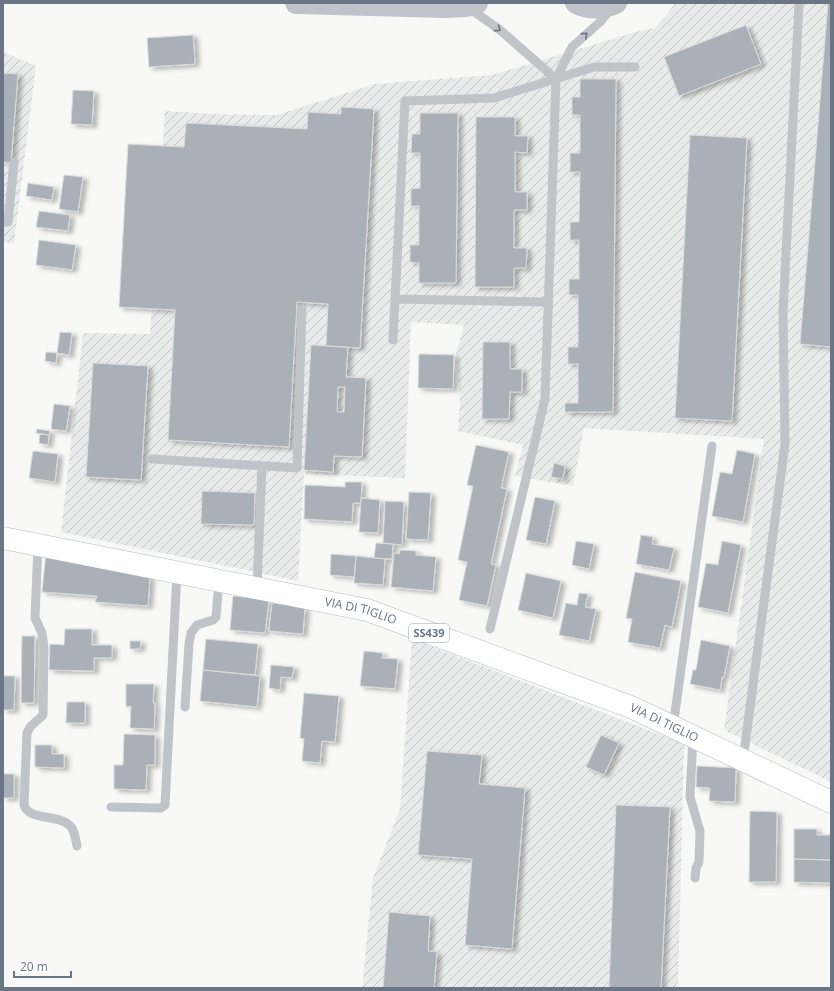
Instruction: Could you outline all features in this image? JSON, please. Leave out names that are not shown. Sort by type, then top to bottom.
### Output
[{"type":"main road","name":"VIA DI TIGLIO","points":[[3,538],[367,610],[632,707],[831,802]]},
{"type":"street","points":[[296,3],[445,7],[475,4]]},
{"type":"street","points":[[576,3],[588,8],[609,6],[616,3]]},
{"type":"lane","points":[[490,629],[545,399],[556,79],[572,47],[600,22],[616,3]]},
{"type":"lane","points":[[743,760],[785,444],[783,312],[799,3]]},
{"type":"lane","points":[[475,4],[500,30],[556,79]]},
{"type":"lane","points":[[393,340],[405,101],[494,98],[594,67],[635,67]]},
{"type":"lane","points":[[3,222],[8,222],[14,162]]},
{"type":"lane","points":[[395,299],[548,302]]},
{"type":"lane","points":[[152,459],[297,468],[302,309]]},
{"type":"lane","points":[[673,727],[712,446]]},
{"type":"lane","points":[[257,588],[262,466]]},
{"type":"lane","points":[[38,545],[35,618],[42,633],[44,647],[43,715],[30,727],[27,733],[24,805],[25,809],[30,813],[64,822],[72,828],[76,836],[77,846]]},
{"type":"lane","points":[[111,807],[161,808],[165,805],[177,573]]},
{"type":"lane","points":[[185,707],[191,633],[198,626],[213,620],[216,617],[219,581]]},
{"type":"lane","points":[[694,737],[690,797],[700,831],[699,862],[696,868],[695,878]]},
{"type":"shaded area","points":[[676,3],[831,3],[831,782],[724,730],[764,439],[584,428],[573,486],[515,476],[523,445],[458,431],[460,401],[456,354],[464,325],[411,322],[405,478],[304,474],[298,581],[61,532],[83,333],[150,334],[165,111],[214,114],[276,115],[375,84],[492,75],[639,31],[655,28]]},
{"type":"shaded area","points":[[3,52],[36,66],[14,243],[3,242]]},
{"type":"shaded area","points":[[412,639],[684,744],[678,988],[362,988],[373,878],[400,809]]},
{"type":"building","points":[[828,3],[831,3],[831,347],[800,344]]},
{"type":"building","points":[[746,25],[761,64],[679,96],[664,57]]},
{"type":"building","points":[[193,35],[195,64],[149,67],[147,38]]},
{"type":"building","points":[[3,73],[18,74],[11,163],[3,162]]},
{"type":"building","points":[[580,79],[616,79],[613,412],[565,412],[565,403],[578,403],[578,364],[568,364],[568,347],[578,347],[578,295],[569,295],[569,279],[579,279],[579,240],[570,240],[570,222],[579,222],[580,172],[570,172],[570,153],[580,153],[580,115],[572,115],[572,97],[580,97]]},
{"type":"building","points":[[73,90],[94,91],[92,125],[71,124]]},
{"type":"building","points":[[341,107],[374,109],[360,348],[326,346],[328,304],[297,302],[289,447],[168,440],[175,310],[119,307],[128,144],[184,147],[186,123],[307,129],[308,112],[341,114]]},
{"type":"building","points":[[420,113],[458,113],[456,283],[419,283],[419,263],[410,262],[410,245],[419,245],[419,206],[411,206],[411,189],[420,188],[420,153],[411,153],[412,134],[420,134]]},
{"type":"building","points":[[476,117],[515,117],[515,136],[528,136],[527,153],[515,152],[515,192],[527,192],[527,210],[514,210],[514,248],[527,248],[526,268],[514,268],[514,287],[475,287]]},
{"type":"building","points":[[690,135],[747,138],[732,421],[675,418]]},
{"type":"building","points":[[64,175],[83,177],[78,212],[59,209]]},
{"type":"building","points":[[28,183],[54,187],[52,200],[26,196]]},
{"type":"building","points":[[39,211],[70,215],[68,231],[36,227]]},
{"type":"building","points":[[39,240],[76,245],[72,270],[36,265]]},
{"type":"building","points":[[60,332],[72,333],[69,355],[57,353]]},
{"type":"building","points":[[483,342],[510,342],[510,369],[522,369],[522,392],[510,392],[509,419],[482,419]]},
{"type":"building","points":[[311,345],[348,347],[346,377],[366,378],[362,457],[334,456],[333,472],[304,470]],"holes":[[[338,387],[345,387],[344,412],[337,412]]]},
{"type":"building","points":[[46,352],[57,353],[56,363],[45,361]]},
{"type":"building","points":[[419,354],[454,355],[453,389],[418,388]]},
{"type":"building","points":[[93,363],[148,366],[141,480],[86,477]]},
{"type":"building","points":[[54,404],[70,406],[66,431],[51,429]]},
{"type":"building","points":[[37,429],[50,431],[49,435],[36,433]]},
{"type":"building","points":[[40,434],[49,435],[48,445],[39,443]]},
{"type":"building","points":[[476,445],[509,452],[501,488],[507,489],[491,564],[496,565],[487,606],[459,600],[467,562],[458,560],[473,486],[467,485]]},
{"type":"building","points":[[737,450],[755,454],[743,522],[712,516],[720,472],[732,474]]},
{"type":"building","points":[[33,451],[58,454],[55,482],[29,478]]},
{"type":"building","points":[[554,463],[565,466],[563,479],[551,477]]},
{"type":"building","points":[[345,482],[362,482],[361,503],[353,503],[352,522],[304,519],[305,485],[345,487]]},
{"type":"building","points":[[202,491],[255,493],[254,525],[201,524]]},
{"type":"building","points":[[409,492],[431,493],[428,540],[406,539]]},
{"type":"building","points":[[535,497],[555,501],[546,544],[526,540]]},
{"type":"building","points":[[361,498],[380,500],[378,533],[359,532]]},
{"type":"building","points":[[385,501],[404,502],[402,545],[383,543]]},
{"type":"building","points":[[641,535],[653,537],[652,544],[674,548],[669,570],[636,564]]},
{"type":"building","points":[[576,541],[594,544],[589,569],[572,565]]},
{"type":"building","points":[[722,541],[741,545],[728,613],[698,607],[706,563],[718,565]]},
{"type":"building","points":[[376,543],[393,544],[392,559],[374,558]]},
{"type":"building","points":[[400,550],[416,551],[416,555],[436,557],[433,591],[391,587],[394,553],[399,554]]},
{"type":"building","points":[[46,553],[150,576],[148,606],[95,602],[97,596],[42,592]]},
{"type":"building","points":[[331,554],[356,556],[354,577],[330,575]]},
{"type":"building","points":[[356,556],[385,559],[383,585],[354,583]]},
{"type":"building","points":[[635,572],[681,581],[672,627],[665,625],[660,648],[628,642],[632,619],[626,618]]},
{"type":"building","points":[[526,573],[561,581],[553,618],[518,610]]},
{"type":"building","points":[[579,593],[588,594],[585,607],[596,609],[589,641],[559,635],[566,603],[577,605]]},
{"type":"building","points":[[233,596],[269,600],[265,633],[230,630]]},
{"type":"building","points":[[272,603],[305,607],[303,634],[269,631]]},
{"type":"building","points":[[65,629],[92,629],[92,645],[112,645],[112,658],[94,658],[94,671],[49,670],[50,644],[64,645]]},
{"type":"building","points":[[22,636],[35,636],[34,703],[21,703]]},
{"type":"building","points":[[206,639],[258,644],[255,675],[203,670]]},
{"type":"building","points":[[701,640],[730,646],[720,690],[690,684],[693,670],[696,670]]},
{"type":"building","points":[[130,641],[141,641],[140,649],[130,649]]},
{"type":"building","points":[[364,651],[383,653],[382,658],[398,659],[395,689],[360,686]]},
{"type":"building","points":[[271,665],[294,667],[292,678],[281,677],[280,690],[269,688]]},
{"type":"building","points":[[203,670],[260,676],[257,707],[200,701]]},
{"type":"building","points":[[3,676],[15,676],[14,710],[3,710]]},
{"type":"building","points":[[126,684],[154,684],[154,729],[130,728],[131,706],[126,707]]},
{"type":"building","points":[[304,693],[339,696],[335,742],[322,741],[320,763],[302,761],[304,739],[300,738]]},
{"type":"building","points":[[67,702],[85,702],[85,723],[66,723]]},
{"type":"building","points":[[124,734],[155,735],[155,765],[147,765],[146,790],[114,789],[114,765],[123,765]]},
{"type":"building","points":[[601,735],[619,743],[604,775],[586,767]]},
{"type":"building","points":[[35,745],[52,745],[52,754],[64,754],[64,768],[35,767]]},
{"type":"building","points":[[427,751],[482,755],[479,784],[525,788],[512,949],[465,945],[472,859],[418,855]]},
{"type":"building","points":[[697,766],[736,768],[735,802],[709,801],[710,788],[696,787]]},
{"type":"building","points":[[3,774],[14,774],[14,798],[3,798]]},
{"type":"building","points":[[616,805],[670,807],[661,988],[609,988]]},
{"type":"building","points":[[750,811],[777,812],[776,882],[749,882]]},
{"type":"building","points":[[794,829],[817,829],[817,835],[831,835],[831,860],[794,859]]},
{"type":"building","points":[[794,859],[831,860],[831,883],[794,882]]},
{"type":"building","points":[[389,912],[430,916],[428,951],[437,952],[434,988],[383,988]]}]
